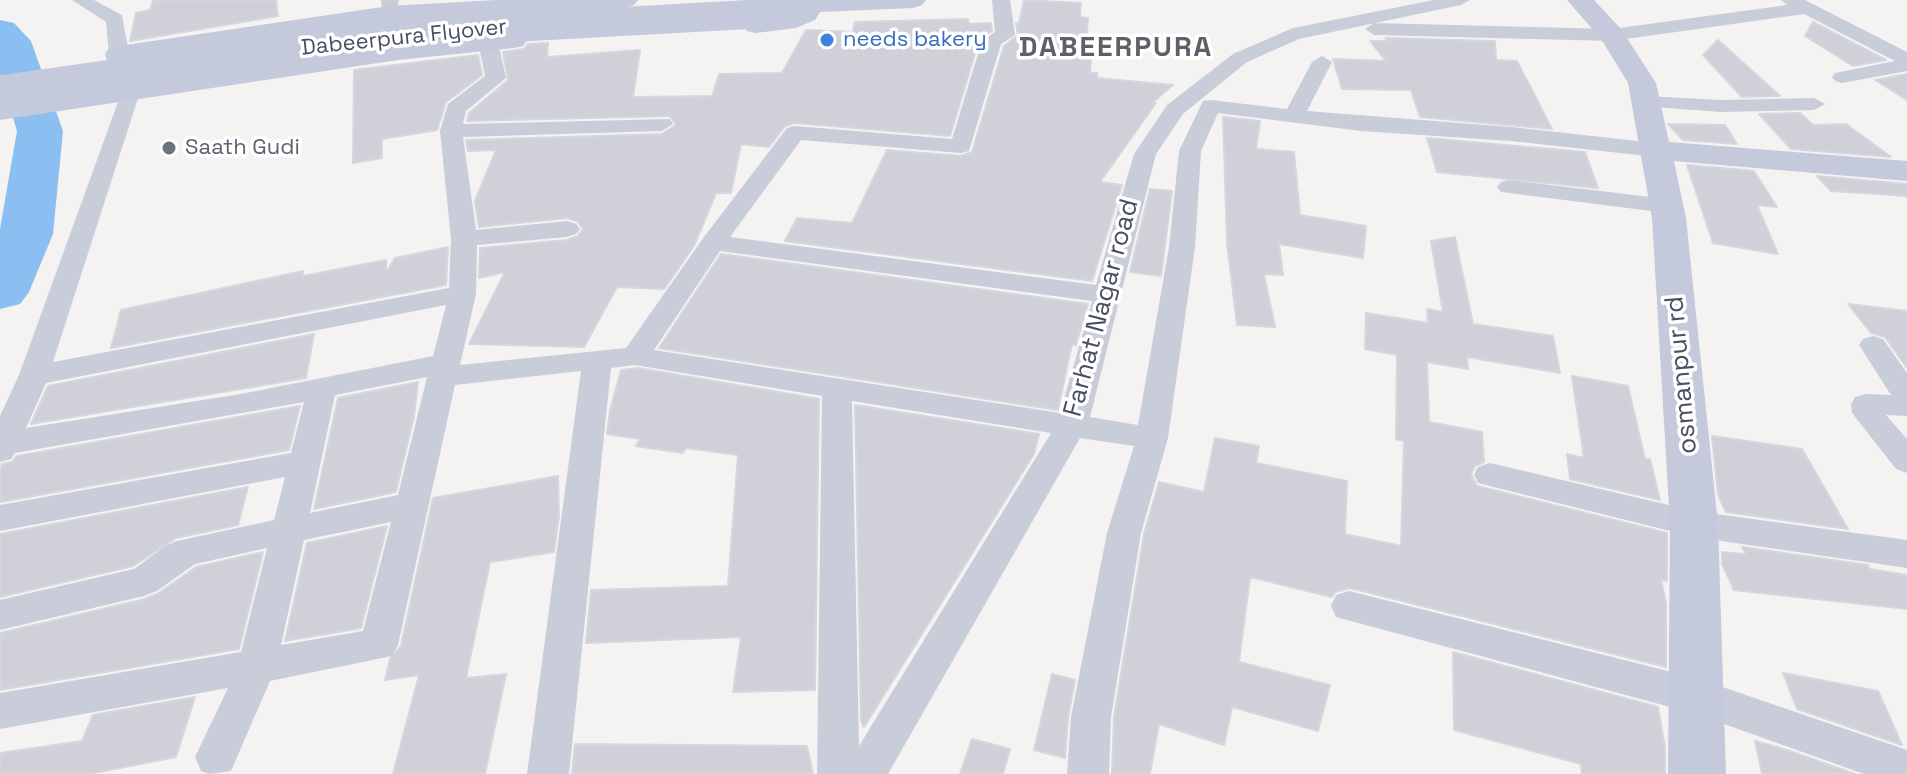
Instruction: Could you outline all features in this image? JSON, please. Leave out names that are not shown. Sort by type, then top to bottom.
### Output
[{"type":"street","points":[[2,447],[34,375],[121,93],[115,19],[81,0]]},
{"type":"street","points":[[119,54],[331,22],[389,7],[625,0]]},
{"type":"street","points":[[0,111],[488,42],[780,24],[806,15],[804,4],[913,0]]},
{"type":"street","points":[[635,356],[713,242],[795,133],[961,146],[992,41],[1005,35],[1001,0]]},
{"type":"street","name":"Farhat Nagar road","points":[[865,774],[1073,423],[1145,154],[1175,110],[1240,58],[1293,34],[1461,0]]},
{"type":"street","name":"osmanpur rd","points":[[1580,0],[1612,35],[1642,83],[1667,206],[1694,524],[1697,774]]},
{"type":"street","name":"Dabeerpura Flyover","points":[[0,79],[398,23],[804,4]]},
{"type":"street","name":"Dabeerpura Flyover","points":[[0,90],[394,34],[804,4]]},
{"type":"street","points":[[1088,774],[1091,717],[1124,533],[1152,438],[1182,247],[1190,151],[1211,106],[1238,90],[1288,45],[1337,33],[1390,27],[1430,32],[1612,35],[1799,4],[1906,59],[1906,64],[1897,68],[1842,77]]},
{"type":"street","points":[[330,62],[331,22]]},
{"type":"street","points":[[264,72],[266,32]]},
{"type":"street","points":[[0,711],[379,645],[462,294],[464,239],[451,131],[456,109],[496,78],[488,42]]},
{"type":"street","points":[[1294,116],[1322,62]]},
{"type":"street","points":[[1238,90],[1294,116],[1907,171]]},
{"type":"street","points":[[1646,102],[1744,107],[1814,104]]},
{"type":"street","points":[[451,131],[662,124]]},
{"type":"street","points":[[1509,187],[1667,206]]},
{"type":"street","points":[[464,239],[567,229]]},
{"type":"street","points":[[713,242],[1107,295]]},
{"type":"street","points":[[34,375],[462,294]]},
{"type":"street","points":[[1873,345],[1907,395]]},
{"type":"street","points":[[2,447],[322,388],[444,370],[597,362],[635,356],[1073,423],[1152,438]]},
{"type":"street","points":[[548,774],[597,362]]},
{"type":"street","points":[[216,757],[257,667],[322,388]]},
{"type":"street","points":[[837,389],[838,774]]},
{"type":"street","points":[[1907,406],[1866,404],[1867,413],[1907,461]]},
{"type":"street","points":[[0,518],[305,462]]},
{"type":"street","points":[[1490,475],[1694,524],[1907,554]]},
{"type":"street","points":[[0,615],[144,581],[177,556],[189,551],[412,505]]},
{"type":"street","points":[[1349,606],[1696,696],[1907,770]]},
{"type":"building","points":[[153,0],[276,0],[278,16],[130,41],[136,13],[150,10]]},
{"type":"building","points":[[1024,0],[1081,3],[1080,17],[1088,18],[1086,46],[1092,47],[1090,73],[1097,73],[1097,78],[1173,85],[1152,103],[1156,103],[1100,182],[1122,185],[1092,281],[785,241],[797,218],[852,223],[887,150],[961,156],[972,152],[1004,46],[1018,35],[1016,23],[1019,23]]},
{"type":"building","points":[[968,19],[969,24],[991,23],[992,31],[979,40],[950,136],[795,123],[785,126],[769,147],[741,144],[731,193],[716,193],[694,246],[664,289],[617,287],[584,347],[469,344],[505,272],[479,278],[480,248],[567,240],[578,236],[583,229],[577,221],[567,218],[479,227],[475,201],[496,150],[468,151],[466,140],[662,134],[676,125],[670,116],[467,121],[469,113],[508,80],[503,52],[524,49],[528,44],[548,43],[547,57],[640,50],[633,97],[712,96],[719,74],[782,73],[806,30],[853,32],[855,22]]},
{"type":"building","points":[[1813,22],[1886,60],[1853,66],[1805,36]]},
{"type":"building","points":[[1385,38],[1495,41],[1496,60],[1517,61],[1552,129],[1420,117],[1411,90],[1342,89],[1333,59],[1386,61],[1370,41],[1388,41]]},
{"type":"building","points":[[1718,40],[1780,96],[1742,97],[1703,55]]},
{"type":"building","points":[[478,55],[482,75],[446,102],[437,130],[382,139],[382,158],[353,163],[354,70]]},
{"type":"building","points":[[1907,74],[1907,100],[1875,80]]},
{"type":"building","points":[[1800,113],[1813,125],[1846,124],[1891,157],[1791,149],[1759,114]]},
{"type":"building","points":[[1223,117],[1260,121],[1256,149],[1294,152],[1300,215],[1366,226],[1363,258],[1279,244],[1283,275],[1264,274],[1275,327],[1237,325],[1227,243]]},
{"type":"building","points":[[1668,124],[1725,125],[1737,144],[1683,140]]},
{"type":"building","points":[[1427,138],[1585,152],[1598,188],[1437,172]]},
{"type":"building","points":[[1687,165],[1754,171],[1777,207],[1757,205],[1778,254],[1713,243]]},
{"type":"building","points":[[1817,176],[1907,184],[1907,196],[1831,191]]},
{"type":"building","points":[[1150,189],[1172,191],[1161,276],[1130,272]]},
{"type":"building","points":[[1455,237],[1473,324],[1553,336],[1560,373],[1467,357],[1468,369],[1427,362],[1429,422],[1482,432],[1484,462],[1475,466],[1471,474],[1477,486],[1667,533],[1667,581],[1661,579],[1666,604],[1666,667],[1350,588],[1335,592],[1332,597],[1250,577],[1239,662],[1330,685],[1318,731],[1232,707],[1224,745],[1159,724],[1150,774],[1112,774],[1114,717],[1144,534],[1159,482],[1204,492],[1215,438],[1259,446],[1256,463],[1347,481],[1345,534],[1401,546],[1404,441],[1396,439],[1397,355],[1365,349],[1366,313],[1428,323],[1427,309],[1443,312],[1431,241]]},
{"type":"building","points":[[448,247],[446,285],[111,348],[121,310],[303,271],[303,276],[386,260],[386,273],[395,258]]},
{"type":"building","points":[[721,254],[1088,304],[1076,345],[1072,344],[1058,410],[659,348]]},
{"type":"building","points":[[1848,304],[1907,311],[1907,368],[1885,337],[1871,333]]},
{"type":"building","points":[[314,334],[306,378],[31,424],[48,386]]},
{"type":"building","points":[[638,368],[819,399],[815,690],[733,692],[741,637],[586,643],[591,590],[728,586],[738,455],[686,448],[683,453],[636,446],[640,439],[607,434],[621,370]]},
{"type":"building","points":[[1572,376],[1628,386],[1645,459],[1650,459],[1660,500],[1570,479],[1567,454],[1584,458]]},
{"type":"building","points":[[418,382],[414,416],[396,492],[314,509],[338,398]]},
{"type":"building","points":[[855,405],[1039,434],[1034,454],[864,727],[861,721]]},
{"type":"building","points":[[300,406],[289,450],[0,502],[2,464],[12,462],[17,456]]},
{"type":"building","points":[[1712,436],[1802,449],[1848,529],[1726,512],[1718,495]]},
{"type":"building","points":[[558,476],[559,516],[554,552],[490,562],[466,678],[506,674],[485,774],[393,774],[419,675],[385,680],[390,659],[401,646],[433,498]]},
{"type":"building","points":[[248,487],[238,525],[176,538],[133,566],[0,597],[0,534]]},
{"type":"building","points":[[387,526],[361,628],[285,641],[307,543]]},
{"type":"building","points":[[1742,547],[1868,565],[1870,569],[1907,575],[1907,609],[1734,590],[1722,564],[1722,552],[1746,554]]},
{"type":"building","points":[[263,552],[239,649],[0,690],[0,633],[145,599],[196,567]]},
{"type":"building","points":[[1453,652],[1658,707],[1665,748],[1665,774],[1582,774],[1581,764],[1454,730]]},
{"type":"building","points":[[1783,673],[1878,691],[1902,745],[1797,709]]},
{"type":"building","points":[[1052,674],[1075,680],[1065,758],[1034,750]]},
{"type":"building","points":[[195,697],[176,757],[89,774],[0,774],[0,753],[82,741],[93,715]]},
{"type":"building","points":[[972,739],[1010,749],[1003,774],[960,774]]},
{"type":"building","points":[[1755,741],[1787,750],[1855,774],[1762,774]]},
{"type":"building","points":[[575,744],[807,746],[813,774],[572,774]]},
{"type":"waterway","points":[[0,32],[11,41],[40,131],[26,234],[0,292]]},
{"type":"place","name":"needs bakery","points":[[827,40]]},
{"type":"place","name":"Saath Gudi","points":[[169,148]]},
{"type":"district","name":"DABEERPURA","points":[[1116,48]]}]
